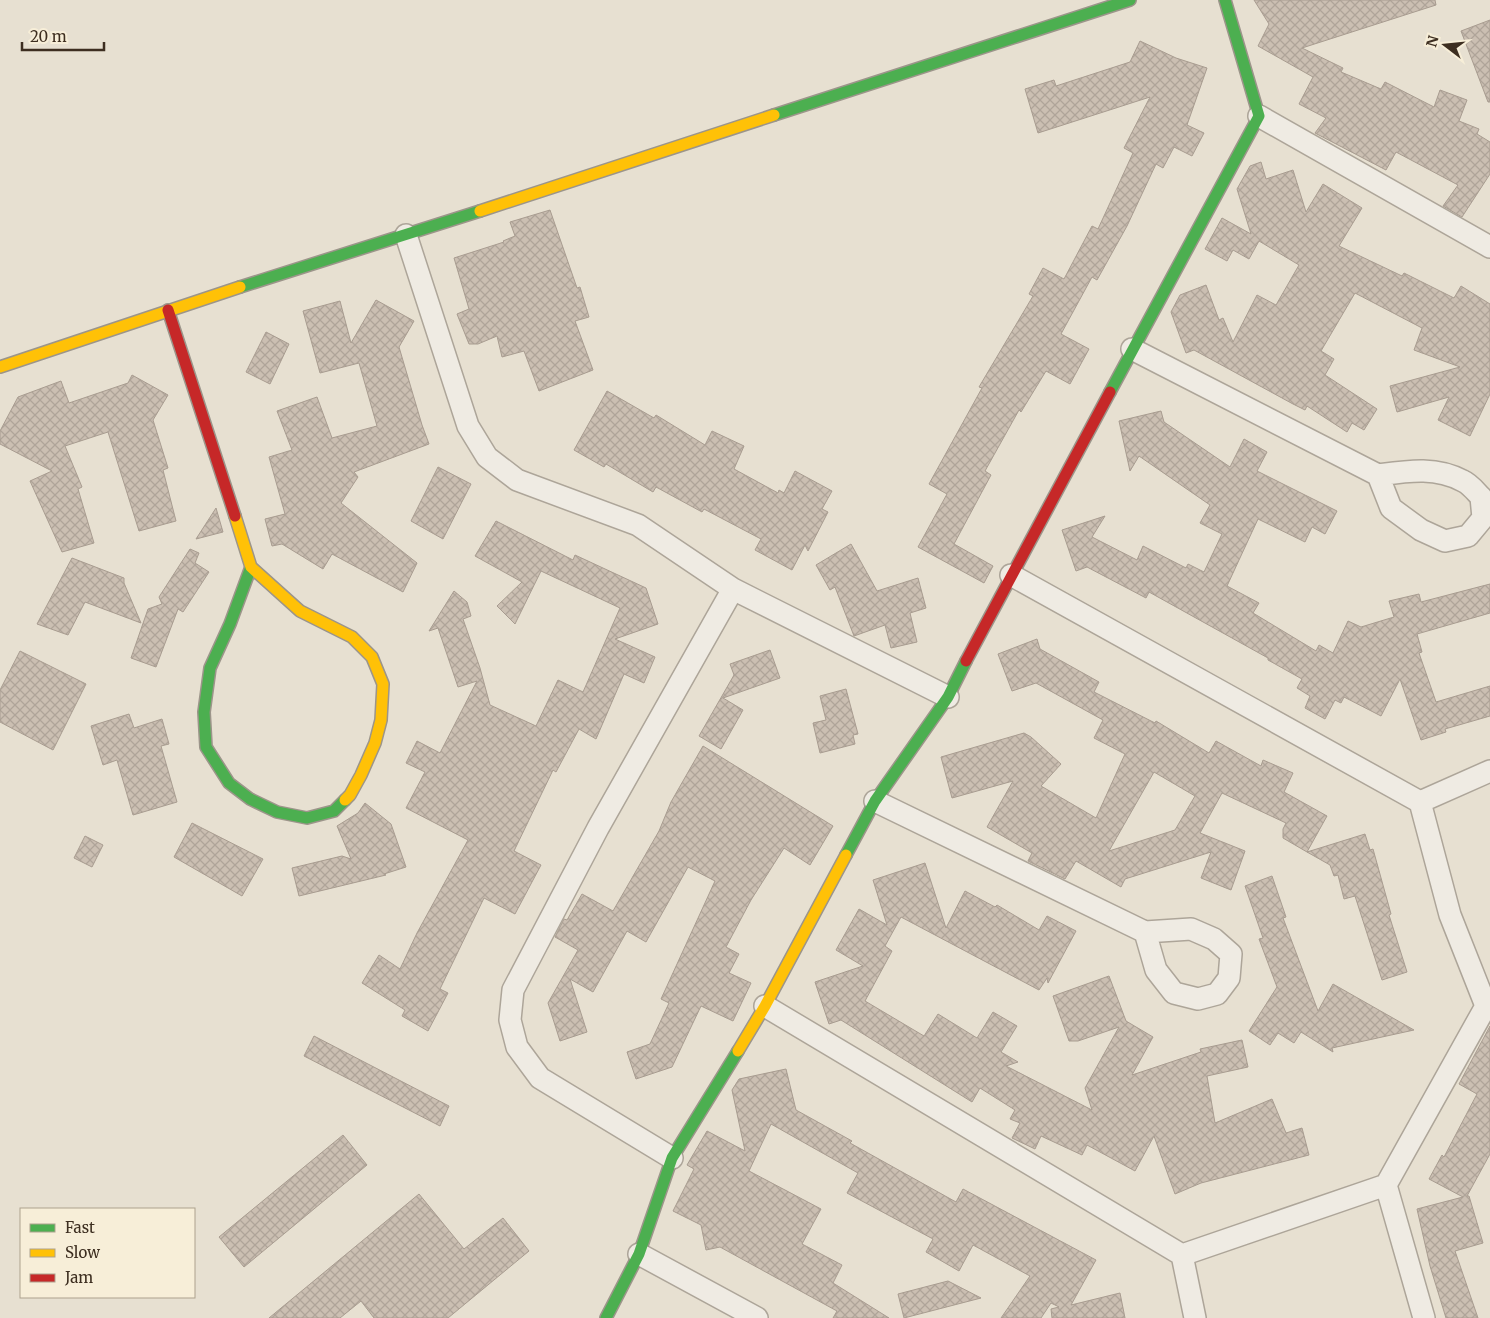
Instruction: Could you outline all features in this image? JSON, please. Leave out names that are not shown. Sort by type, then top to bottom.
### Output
[{"type":"street","points":[[0,367],[168,310],[406,235],[1130,0]]},
{"type":"street","points":[[1225,0],[1259,116],[1490,246]]},
{"type":"street","points":[[606,1318],[639,1254],[672,1158],[765,1006],[875,801],[948,697],[1011,574],[1259,116]]},
{"type":"street","points":[[406,235],[468,426],[487,457],[517,480],[638,525],[733,589],[948,697]]},
{"type":"street","points":[[168,310],[251,567],[300,611],[352,637],[372,657],[383,684],[381,720],[376,743],[362,775],[350,795],[334,811],[306,818],[277,812],[250,799],[229,783],[206,747],[204,712],[210,668],[230,624],[251,567]]},
{"type":"street","points":[[1132,350],[1378,475],[1403,471],[1435,470],[1465,482],[1481,497],[1483,518],[1468,536],[1444,541],[1421,530],[1390,508],[1378,475]]},
{"type":"street","points":[[1011,574],[1420,802],[1450,914],[1488,1005],[1386,1185],[1182,1255]]},
{"type":"street","points":[[672,1158],[540,1078],[517,1047],[510,1020],[513,990],[598,828],[733,589]]},
{"type":"street","points":[[1420,802],[1490,771]]},
{"type":"street","points":[[875,801],[1145,932]]},
{"type":"street","points":[[765,1006],[1182,1255],[1195,1318]]},
{"type":"street","points":[[1386,1185],[1424,1318]]},
{"type":"street","points":[[639,1254],[757,1318]]},
{"type":"building","points":[[1254,0],[1435,0],[1436,5],[1302,48],[1343,68],[1341,72],[1381,89],[1385,82],[1434,107],[1440,90],[1467,100],[1459,121],[1479,129],[1477,134],[1490,142],[1490,174],[1462,217],[1443,206],[1458,185],[1396,152],[1386,170],[1315,133],[1326,118],[1299,104],[1313,77],[1258,46],[1269,24]]},
{"type":"building","points":[[1490,20],[1490,102],[1488,102],[1461,31]]},
{"type":"building","points":[[1140,41],[1176,58],[1207,68],[1187,125],[1204,133],[1192,156],[1174,147],[1163,168],[1156,164],[1127,226],[1097,280],[1092,277],[1061,334],[1089,349],[1070,384],[1046,371],[1021,412],[1019,410],[985,471],[991,475],[954,544],[993,566],[984,583],[918,547],[947,494],[929,484],[982,388],[979,387],[1033,296],[1029,294],[1043,268],[1064,279],[1092,226],[1098,229],[1133,153],[1124,148],[1150,97],[1038,133],[1025,89],[1054,80],[1056,86],[1130,62]]},
{"type":"building","points":[[1261,162],[1266,179],[1293,170],[1306,212],[1323,184],[1362,208],[1339,246],[1402,276],[1404,273],[1454,298],[1461,286],[1490,304],[1490,394],[1470,436],[1438,420],[1449,397],[1397,412],[1390,386],[1460,367],[1414,350],[1422,328],[1355,293],[1321,351],[1334,359],[1325,375],[1377,409],[1364,430],[1352,423],[1347,432],[1307,406],[1305,410],[1194,350],[1186,353],[1171,312],[1180,295],[1206,285],[1219,320],[1223,318],[1233,342],[1257,295],[1276,305],[1299,265],[1259,241],[1249,259],[1233,250],[1227,261],[1205,249],[1222,218],[1251,234],[1237,189],[1250,166]]},
{"type":"building","points":[[550,210],[577,288],[580,287],[589,317],[575,321],[593,370],[539,391],[524,351],[502,357],[497,336],[478,344],[469,344],[457,314],[469,309],[454,258],[504,242],[515,236],[510,222]]},
{"type":"building","points":[[376,300],[414,321],[399,347],[429,444],[354,472],[358,477],[341,503],[417,563],[403,592],[332,554],[323,569],[282,544],[272,546],[265,519],[285,514],[269,457],[292,450],[277,411],[317,397],[332,438],[377,426],[359,363],[320,373],[303,311],[340,301],[351,343]]},
{"type":"building","points":[[266,332],[289,344],[270,384],[246,372]]},
{"type":"building","points":[[132,375],[168,395],[153,420],[168,468],[163,470],[176,521],[139,531],[108,432],[65,446],[82,487],[78,489],[94,543],[62,552],[30,481],[52,471],[0,444],[0,431],[18,397],[61,381],[69,403],[128,383]]},
{"type":"building","points":[[607,391],[654,418],[656,415],[705,445],[712,431],[744,446],[734,469],[778,493],[779,490],[784,493],[795,471],[832,491],[822,509],[828,512],[808,551],[805,545],[792,570],[755,550],[761,539],[704,509],[702,512],[656,487],[653,492],[606,464],[604,467],[574,450]]},
{"type":"building","points":[[1161,411],[1164,422],[1230,467],[1244,439],[1267,452],[1257,471],[1337,511],[1325,534],[1312,527],[1305,542],[1258,519],[1227,586],[1259,603],[1253,613],[1316,651],[1319,645],[1333,653],[1348,621],[1361,627],[1394,617],[1389,601],[1419,594],[1421,602],[1490,584],[1490,613],[1417,634],[1422,652],[1419,653],[1436,702],[1490,686],[1490,716],[1445,729],[1446,732],[1421,740],[1400,679],[1381,716],[1344,697],[1341,703],[1335,700],[1325,719],[1305,708],[1310,696],[1297,688],[1302,679],[1268,660],[1268,658],[1149,592],[1146,598],[1087,567],[1076,571],[1062,530],[1105,516],[1092,537],[1137,560],[1143,546],[1186,568],[1188,564],[1204,572],[1222,534],[1200,523],[1210,505],[1139,456],[1130,471],[1119,421]]},
{"type":"building","points":[[438,467],[471,484],[443,539],[411,521]]},
{"type":"building","points":[[216,508],[223,532],[196,539]]},
{"type":"building","points":[[496,521],[573,560],[575,555],[646,588],[658,624],[615,639],[655,657],[644,683],[624,674],[596,739],[579,729],[556,772],[553,770],[514,851],[541,865],[515,914],[484,898],[440,989],[448,993],[428,1031],[402,1016],[405,1010],[362,983],[379,955],[400,969],[417,933],[468,840],[406,808],[425,772],[406,763],[417,741],[440,753],[477,681],[458,687],[438,628],[429,631],[454,591],[467,602],[471,616],[463,619],[480,668],[490,705],[536,726],[558,680],[583,692],[620,608],[541,571],[515,624],[497,606],[522,582],[475,556]]},
{"type":"building","points":[[851,544],[877,591],[918,578],[926,608],[910,613],[917,642],[891,648],[885,625],[854,636],[835,587],[830,590],[816,565]]},
{"type":"building","points":[[190,549],[199,553],[195,563],[209,572],[183,612],[178,609],[156,667],[131,658],[148,609],[162,604],[159,597]]},
{"type":"building","points":[[72,558],[124,578],[124,583],[141,623],[85,602],[68,635],[37,624]]},
{"type":"building","points":[[1037,639],[1040,649],[1099,682],[1094,692],[1155,723],[1156,721],[1209,753],[1216,741],[1261,766],[1263,760],[1293,773],[1284,792],[1327,816],[1307,852],[1283,838],[1283,829],[1286,823],[1222,793],[1200,833],[1245,851],[1231,890],[1201,878],[1211,852],[1125,879],[1121,887],[1076,861],[1065,879],[1028,861],[1032,853],[987,827],[1013,781],[952,798],[941,757],[1024,733],[1061,764],[1041,786],[1096,818],[1125,754],[1094,738],[1103,720],[1036,683],[1012,691],[998,654]],"holes":[[[1154,772],[1195,796],[1175,830],[1109,851]]]},
{"type":"building","points":[[770,650],[780,678],[723,698],[743,710],[721,749],[699,736],[734,675],[730,664]]},
{"type":"building","points":[[20,651],[86,684],[53,750],[0,722],[0,690]]},
{"type":"building","points":[[846,689],[858,734],[853,735],[855,744],[820,753],[813,723],[826,720],[820,696]]},
{"type":"building","points":[[129,714],[134,728],[162,719],[169,744],[161,746],[177,802],[133,815],[117,760],[103,765],[91,726]]},
{"type":"building","points":[[703,746],[833,826],[810,865],[784,848],[751,900],[726,947],[739,954],[729,973],[751,983],[733,1021],[701,1006],[672,1067],[636,1079],[627,1052],[650,1044],[669,1003],[661,999],[715,881],[688,867],[646,942],[627,931],[593,992],[570,979],[587,1032],[560,1041],[548,1003],[578,950],[555,937],[564,919],[567,920],[582,894],[613,911],[659,831],[671,802]]},
{"type":"building","points":[[365,803],[391,824],[406,867],[384,874],[386,875],[299,896],[292,868],[342,856],[351,859],[337,826],[358,813]]},
{"type":"building","points":[[192,823],[263,859],[242,896],[174,857]]},
{"type":"building","points":[[1365,834],[1370,850],[1373,849],[1391,914],[1389,915],[1407,972],[1382,980],[1355,896],[1344,899],[1338,875],[1334,876],[1330,865],[1307,852]]},
{"type":"building","points":[[85,836],[103,845],[92,867],[74,858]]},
{"type":"building","points":[[925,863],[946,928],[965,891],[995,907],[997,905],[1039,930],[1047,916],[1076,931],[1048,983],[1047,978],[1039,990],[901,917],[885,946],[892,951],[865,1001],[924,1036],[938,1014],[977,1038],[993,1012],[1017,1026],[1001,1052],[1018,1062],[1006,1066],[1092,1110],[1085,1088],[1119,1027],[1078,1041],[1069,1041],[1053,996],[1109,976],[1126,1021],[1153,1037],[1132,1075],[1201,1052],[1200,1049],[1242,1040],[1248,1067],[1207,1076],[1215,1123],[1272,1099],[1286,1133],[1302,1128],[1309,1155],[1201,1183],[1175,1194],[1154,1136],[1135,1171],[1087,1145],[1082,1155],[1041,1136],[1035,1149],[1012,1138],[1020,1123],[1010,1119],[1015,1110],[980,1088],[972,1102],[841,1020],[829,1024],[815,982],[863,966],[836,950],[859,909],[887,925],[873,880]]},
{"type":"building","points":[[1272,876],[1286,917],[1283,918],[1318,1011],[1333,984],[1414,1030],[1332,1048],[1333,1052],[1301,1032],[1294,1043],[1278,1033],[1270,1045],[1249,1031],[1277,987],[1259,939],[1263,938],[1245,886]]},
{"type":"building","points":[[1490,1026],[1490,1154],[1467,1196],[1469,1196],[1483,1243],[1455,1251],[1478,1318],[1446,1318],[1430,1266],[1417,1209],[1463,1197],[1429,1179],[1442,1155],[1444,1157],[1477,1094],[1459,1084]]},
{"type":"building","points":[[314,1036],[449,1106],[440,1126],[304,1056]]},
{"type":"building","points":[[786,1069],[796,1110],[852,1141],[850,1143],[956,1202],[963,1189],[1096,1260],[1071,1305],[1120,1293],[1125,1318],[1052,1318],[1051,1309],[1059,1307],[1051,1303],[1041,1318],[1001,1318],[1030,1276],[973,1245],[959,1271],[926,1252],[933,1239],[847,1193],[858,1173],[771,1124],[749,1171],[821,1209],[802,1244],[842,1265],[833,1283],[889,1318],[833,1318],[837,1311],[720,1247],[706,1250],[701,1225],[673,1211],[694,1169],[687,1165],[707,1131],[745,1151],[732,1090],[739,1079]]},
{"type":"building","points":[[343,1135],[367,1165],[244,1267],[219,1237]]},
{"type":"building","points":[[419,1194],[464,1249],[503,1218],[529,1251],[448,1318],[374,1318],[361,1301],[340,1318],[269,1318]]},
{"type":"building","points":[[948,1281],[981,1298],[904,1318],[898,1294]]},
{"type":"traffic: fast","points":[[774,115],[1130,0]]},
{"type":"traffic: fast","points":[[1110,392],[1259,116],[1225,0]]},
{"type":"traffic: fast","points":[[240,287],[480,211]]},
{"type":"traffic: fast","points":[[251,567],[230,624],[210,668],[204,712],[206,747],[229,783],[250,799],[277,812],[307,818],[334,811],[345,800]]},
{"type":"traffic: fast","points":[[846,855],[875,801],[948,697],[966,661]]},
{"type":"traffic: fast","points":[[606,1318],[639,1254],[672,1158],[738,1051]]},
{"type":"traffic: slow","points":[[480,211],[774,115]]},
{"type":"traffic: slow","points":[[0,367],[240,287]]},
{"type":"traffic: slow","points":[[235,516],[251,567],[300,611],[352,637],[372,657],[383,684],[381,720],[375,743],[361,775],[350,795],[345,800]]},
{"type":"traffic: slow","points":[[738,1051],[765,1006],[846,855]]},
{"type":"traffic: jam","points":[[168,310],[235,516]]},
{"type":"traffic: jam","points":[[966,661],[1110,392]]}]
